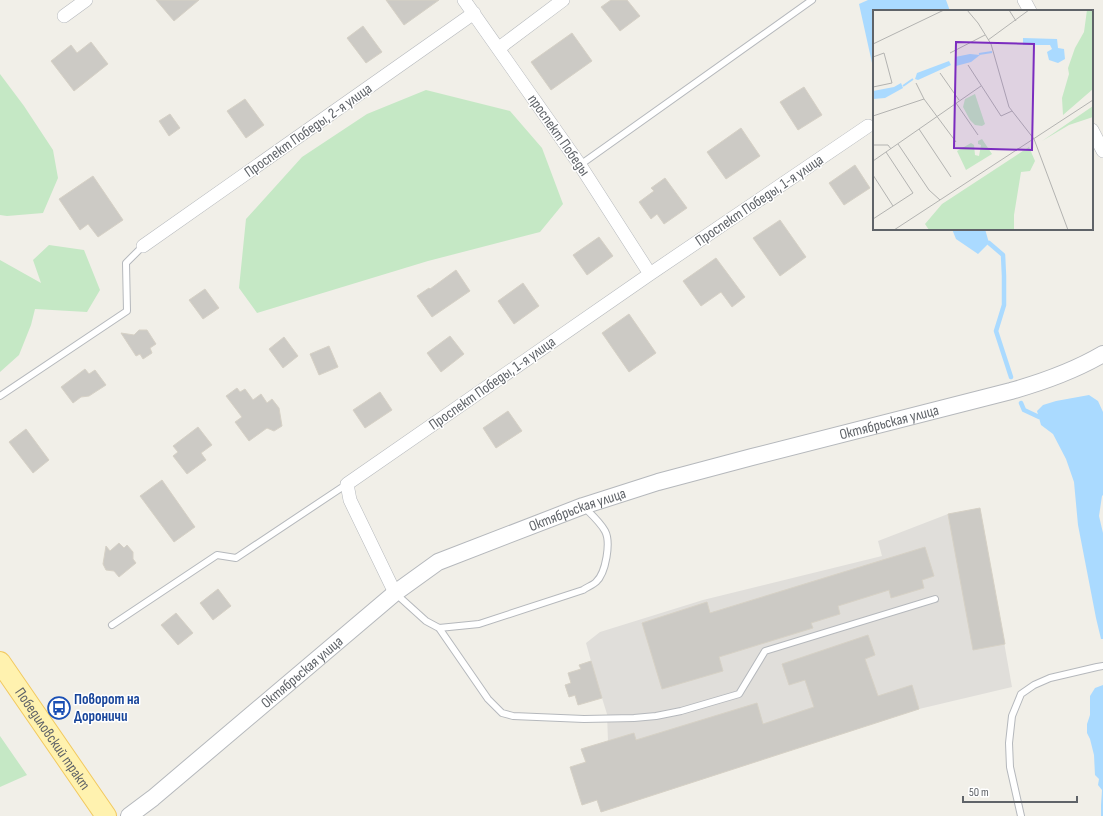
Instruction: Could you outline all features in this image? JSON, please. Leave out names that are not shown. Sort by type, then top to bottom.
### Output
[{"type":"main road","name":"Победиловский тракт","points":[[0,662],[106,816]]},
{"type":"street","points":[[64,16],[86,0]]},
{"type":"street","name":"проспект Победы","points":[[464,0],[580,165],[650,274]]},
{"type":"street","points":[[499,48],[563,0]]},
{"type":"street","points":[[1024,0],[1029,10]]},
{"type":"street","name":"Проспект Победы, 2-я улица","points":[[143,246],[474,13]]},
{"type":"street","name":"Проспект Победы, 1-я улица","points":[[347,484],[650,274],[868,126]]},
{"type":"street","points":[[1093,132],[1103,151]]},
{"type":"street","name":"Октябрьская улица","points":[[129,816],[153,798],[395,593],[438,562],[583,506],[658,482],[1011,392],[1045,381],[1087,363],[1103,354]]},
{"type":"street","points":[[347,484],[350,500],[395,593]]},
{"type":"lane","points":[[580,165],[812,0]]},
{"type":"lane","points":[[0,396],[127,310],[126,263],[143,246]]},
{"type":"lane","name":"Проспект Победы, 1-я улица","points":[[112,625],[217,555],[236,558],[347,484]]},
{"type":"lane","points":[[439,628],[479,624],[583,590],[597,581],[606,560],[607,540],[605,532],[599,522],[583,506]]},
{"type":"lane","points":[[395,593],[426,621],[439,628],[488,699],[502,713],[513,716],[568,718],[634,718],[681,711],[739,694],[765,651],[935,599]]},
{"type":"lane","points":[[1021,816],[1010,767],[1009,743],[1012,716],[1021,694],[1034,685],[1050,678],[1103,666]]},
{"type":"shaded area","points":[[980,508],[1012,687],[919,709],[601,812],[581,749],[608,741],[607,714],[602,698],[578,705],[575,696],[569,697],[565,685],[571,683],[581,669],[579,665],[591,661],[586,643],[600,632],[703,600],[882,556],[878,541],[948,514]]},
{"type":"green space","points":[[0,74],[24,106],[53,150],[58,178],[43,213],[7,216],[0,215]]},
{"type":"green space","points":[[426,90],[510,111],[542,148],[563,204],[540,232],[428,261],[257,313],[239,288],[246,219],[302,157],[367,114]]},
{"type":"green space","points":[[49,245],[84,250],[100,290],[87,312],[35,309],[31,325],[19,355],[0,372],[0,260],[41,283],[33,260]]},
{"type":"green space","points":[[0,736],[27,775],[0,787]]},
{"type":"water","points":[[868,0],[946,0],[950,10],[873,10],[873,67],[859,4]]},
{"type":"water","points":[[952,230],[985,230],[989,243],[978,254],[956,239]]},
{"type":"water","points":[[1089,395],[1098,401],[1103,412],[1103,495],[1099,516],[1103,533],[1103,639],[1101,639],[1096,618],[1078,525],[1074,482],[1066,459],[1053,434],[1041,425],[1037,411],[1043,405],[1056,401]]},
{"type":"water","points":[[1103,685],[1103,816],[1101,816],[1102,790],[1098,785],[1099,779],[1095,775],[1094,755],[1087,733],[1087,724],[1090,715],[1090,696],[1095,688]]},
{"type":"building","points":[[156,0],[199,0],[174,21]]},
{"type":"building","points":[[386,0],[439,0],[404,25]]},
{"type":"building","points":[[611,0],[627,0],[640,16],[620,31],[601,7]]},
{"type":"building","points":[[363,26],[382,52],[366,63],[347,38]]},
{"type":"building","points":[[572,33],[592,61],[551,90],[531,62]]},
{"type":"building","points":[[91,42],[108,64],[74,91],[51,61],[71,45],[77,53]]},
{"type":"building","points":[[804,87],[822,115],[798,130],[780,102]]},
{"type":"building","points":[[245,99],[264,125],[246,138],[227,111]]},
{"type":"building","points":[[170,114],[180,128],[169,136],[159,121]]},
{"type":"building","points":[[741,128],[760,156],[726,179],[707,152]]},
{"type":"building","points":[[855,165],[870,188],[844,205],[829,183]]},
{"type":"building","points":[[93,176],[123,220],[98,237],[88,224],[80,230],[59,199]]},
{"type":"building","points":[[665,178],[687,208],[664,224],[657,214],[651,219],[639,202],[654,191],[651,188]]},
{"type":"building","points":[[780,220],[806,257],[780,276],[753,238]]},
{"type":"building","points":[[599,237],[613,256],[587,275],[573,255]]},
{"type":"building","points":[[716,258],[745,297],[732,307],[721,292],[701,306],[683,281]]},
{"type":"building","points":[[456,270],[470,291],[432,317],[417,296],[429,288],[430,289]]},
{"type":"building","points":[[523,283],[539,306],[514,324],[498,301]]},
{"type":"building","points":[[205,289],[219,308],[203,319],[189,300]]},
{"type":"building","points":[[629,314],[656,353],[629,372],[602,333]]},
{"type":"building","points":[[139,330],[147,330],[156,344],[150,348],[152,353],[143,359],[140,354],[136,356],[121,333],[134,335]]},
{"type":"building","points":[[450,336],[464,354],[441,372],[427,353]]},
{"type":"building","points":[[284,337],[298,356],[283,368],[269,349]]},
{"type":"building","points":[[329,346],[338,367],[319,375],[310,354]]},
{"type":"building","points":[[85,369],[89,374],[95,370],[106,385],[89,396],[81,397],[73,403],[61,387]]},
{"type":"building","points":[[237,388],[240,392],[245,389],[253,400],[261,394],[267,403],[272,399],[279,408],[282,426],[274,431],[267,428],[249,441],[235,422],[242,417],[226,396]]},
{"type":"building","points":[[380,392],[392,410],[365,428],[353,410]]},
{"type":"building","points":[[508,411],[522,431],[496,448],[483,428]]},
{"type":"building","points":[[198,427],[212,445],[201,453],[206,460],[187,474],[173,456],[178,452],[173,446]]},
{"type":"building","points":[[26,429],[49,460],[33,473],[9,442]]},
{"type":"building","points":[[162,480],[195,527],[174,542],[140,496]]},
{"type":"building","points":[[980,508],[1005,644],[973,650],[948,514]]},
{"type":"building","points":[[119,543],[124,548],[127,545],[133,552],[133,559],[136,563],[119,577],[114,571],[106,570],[103,564],[106,546],[110,551]]},
{"type":"building","points":[[925,547],[934,576],[922,580],[924,588],[891,598],[889,590],[838,606],[840,614],[811,623],[813,628],[719,657],[723,671],[662,689],[642,623],[707,602],[710,613]]},
{"type":"building","points":[[218,589],[231,606],[213,620],[200,603]]},
{"type":"building","points":[[176,613],[193,633],[178,645],[161,625]]},
{"type":"building","points":[[868,635],[875,655],[865,659],[878,696],[912,685],[919,709],[601,812],[597,800],[582,805],[570,767],[586,762],[581,749],[634,733],[636,740],[757,703],[763,724],[814,707],[805,680],[789,685],[782,664]]},
{"type":"building","points":[[591,661],[602,698],[578,705],[575,695],[569,697],[565,685],[571,683],[568,673],[581,669],[579,665]]},
{"type":"waterway","points":[[989,243],[1003,255],[1004,305],[996,331],[1011,377]]},
{"type":"waterway","points":[[1021,403],[1024,410],[1039,417]]},
{"type":"place","name":"Поворот на Дороничи","points":[[59,708]]}]
